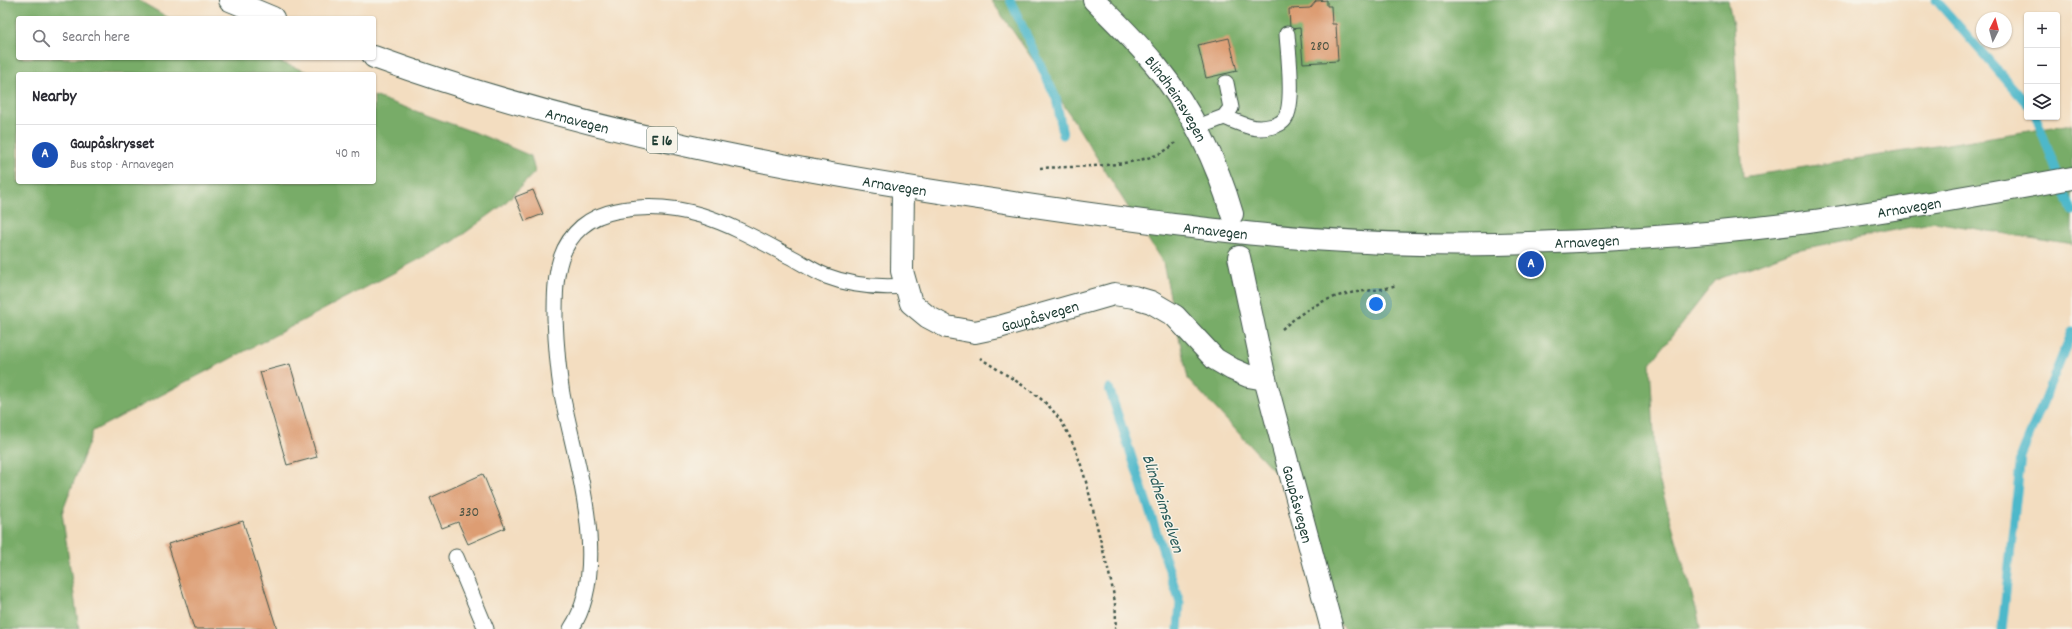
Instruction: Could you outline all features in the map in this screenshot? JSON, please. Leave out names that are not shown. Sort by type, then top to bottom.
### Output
[{"type":"main road","points":[[230,0],[268,16]]},
{"type":"main road","name":"Blindheimsvegen","points":[[1094,0],[1126,32],[1157,67],[1178,96],[1225,190],[1232,214]]},
{"type":"main road","name":"Arnavegen","points":[[376,58],[498,97],[630,133],[731,156],[903,188],[1163,225],[1253,235],[1403,244],[1494,244],[1703,234],[1806,222],[1925,204],[2072,178]]},
{"type":"main road","name":"Gaupåsvegen","points":[[903,188],[902,271],[911,303],[928,317],[947,327],[975,332],[999,327],[1114,294],[1134,296],[1151,302],[1175,316],[1221,362],[1248,376],[1265,379]]},
{"type":"main road","name":"Gaupåsvegen","points":[[1239,256],[1265,379],[1332,629]]},
{"type":"lane","points":[[1224,117],[1258,128],[1270,127],[1282,122],[1288,115],[1290,98],[1287,34]]},
{"type":"lane","points":[[1195,128],[1224,117],[1230,108],[1226,83]]},
{"type":"lane","points":[[571,629],[579,617],[587,593],[589,563],[588,523],[581,480],[562,393],[556,351],[555,308],[556,273],[564,248],[580,226],[606,213],[637,207],[671,208],[692,212],[730,224],[826,276],[856,284],[880,288],[905,286]]},
{"type":"lane","points":[[456,557],[486,629]]},
{"type":"path","points":[[1040,168],[1136,162],[1156,155],[1174,144],[1177,132],[1195,128]]},
{"type":"path","points":[[1260,357],[1279,332],[1302,312],[1313,306],[1337,296],[1381,290],[1396,285]]},
{"type":"path","points":[[975,332],[973,353],[1041,399],[1053,411],[1065,428],[1082,470],[1111,582],[1115,605],[1115,629]]},
{"type":"green space","points":[[0,0],[138,0],[166,16],[16,16],[16,60],[274,60],[308,72],[16,72],[16,184],[376,184],[376,97],[479,134],[531,156],[535,172],[503,205],[454,241],[93,431],[62,513],[79,629],[0,629]]},
{"type":"green space","points":[[991,0],[1728,0],[1733,26],[1743,177],[2072,124],[2072,245],[1935,222],[1796,250],[1716,280],[1650,364],[1656,469],[1698,616],[1700,629],[1346,629],[1323,611],[1293,491],[1188,379],[1163,263],[1057,94]]},
{"type":"building","points":[[1327,0],[1327,6],[1331,6],[1332,24],[1336,24],[1338,61],[1303,63],[1300,28],[1290,29],[1289,9],[1310,8],[1316,1]]},
{"type":"building","points":[[1229,38],[1237,71],[1206,78],[1198,45]]},
{"type":"building","points":[[533,190],[543,214],[525,221],[515,197]]},
{"type":"building","points":[[290,364],[317,457],[287,465],[260,372]]},
{"type":"building","points":[[483,474],[505,528],[468,544],[458,522],[442,528],[430,498]]},
{"type":"building","points":[[243,521],[277,629],[194,629],[168,544]]},
{"type":"waterway","name":"Blindheimselven","points":[[1010,0],[1056,98],[1063,135]]},
{"type":"waterway","points":[[1936,0],[2024,101]]},
{"type":"waterway","points":[[2037,120],[2072,211]]},
{"type":"waterway","points":[[2002,629],[2021,456],[2072,332]]},
{"type":"waterway","name":"Blindheimselven","points":[[1109,388],[1180,603],[1178,629]]},
{"type":"place","name":"Gaupåskrysset","points":[[1531,264]]}]
